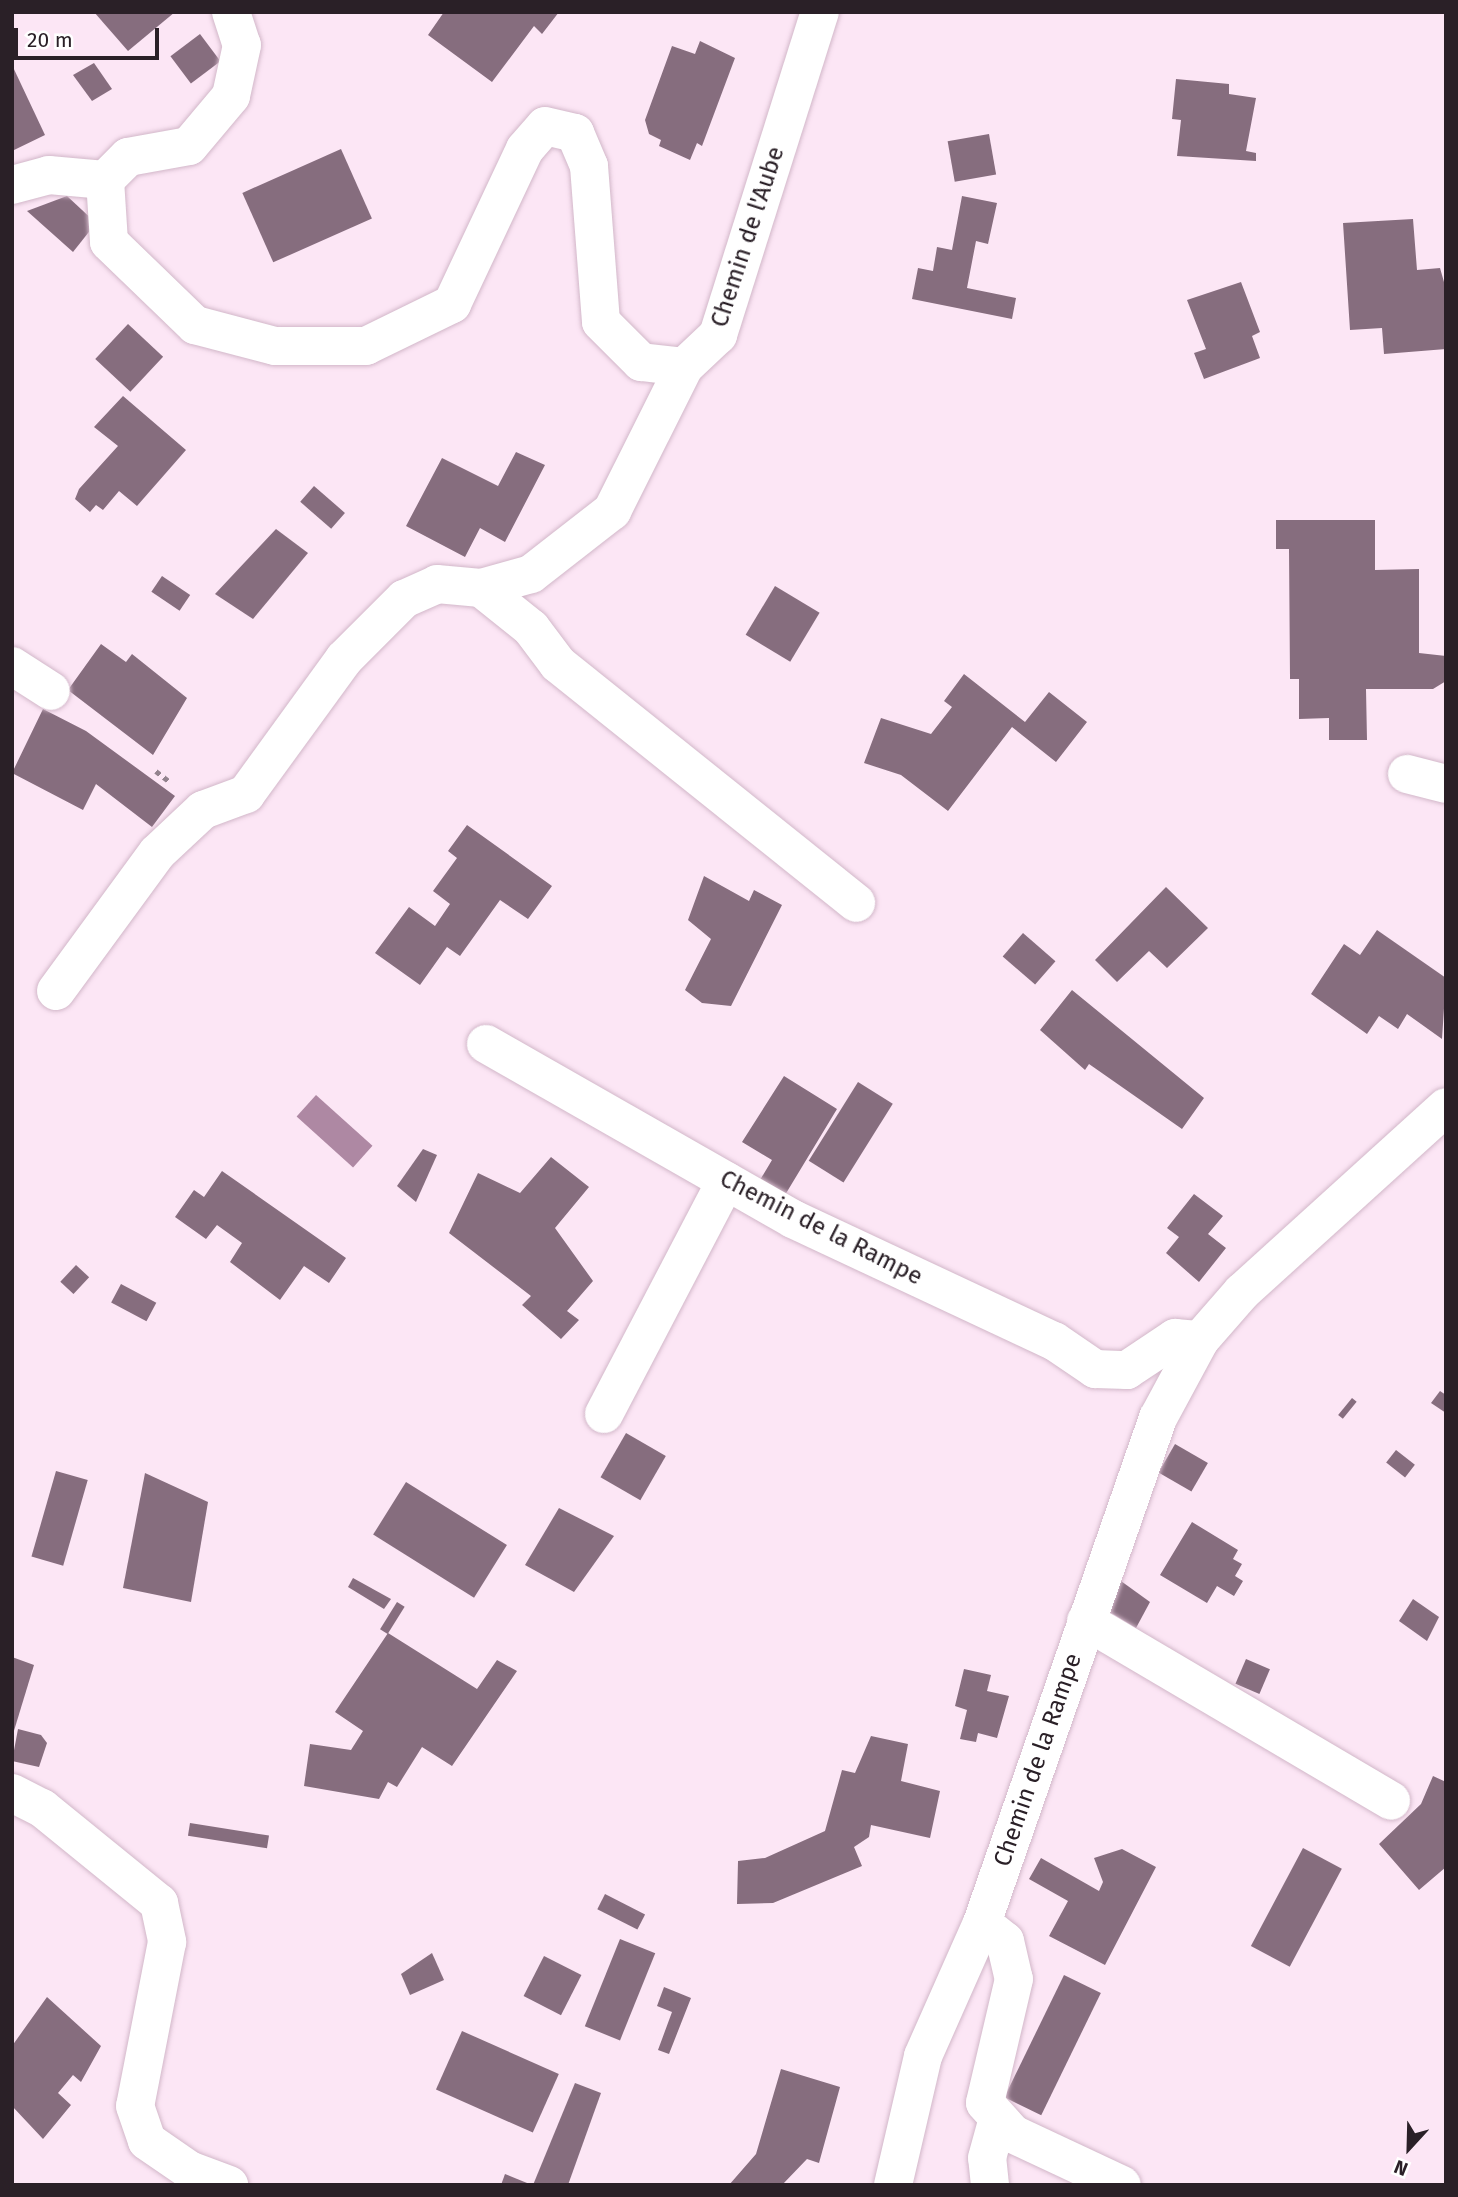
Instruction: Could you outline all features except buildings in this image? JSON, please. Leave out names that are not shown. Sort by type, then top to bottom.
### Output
[{"type":"street","points":[[56,990],[157,853],[203,810],[246,794],[344,659],[404,599],[437,584],[481,588],[531,574],[612,511],[684,367],[641,362],[601,322],[589,166],[575,133],[545,127],[525,149],[452,304],[366,346],[275,346],[195,325],[109,242],[105,180],[128,157],[189,146],[231,96],[242,45],[231,12]]},
{"type":"street","name":"Chemin de l'Aube","points":[[684,367],[718,335],[820,12]]},
{"type":"street","points":[[12,185],[49,175],[105,180]]},
{"type":"street","points":[[481,588],[531,628],[558,664],[856,903]]},
{"type":"street","points":[[12,666],[51,691]]},
{"type":"street","points":[[1407,774],[1446,785]]},
{"type":"street","name":"Chemin de la Rampe","points":[[486,1044],[793,1219],[1054,1341],[1095,1369],[1128,1370],[1175,1338],[1200,1340]]},
{"type":"street","name":"Chemin de la Rampe","points":[[893,2185],[923,2056],[982,1923],[1158,1418],[1200,1340],[1242,1292],[1446,1107]]},
{"type":"street","points":[[604,1414],[726,1181]]},
{"type":"street","points":[[1086,1621],[1391,1801]]},
{"type":"street","points":[[12,1793],[62,1824],[159,1903],[167,1942],[135,2106],[148,2141],[189,2170],[229,2185]]},
{"type":"street","points":[[982,1923],[1005,1941],[1014,1979],[987,2074],[985,2103],[1013,2134],[1122,2185]]},
{"type":"street","points":[[990,2185],[986,2158],[998,2118]]},
{"type":"shaded area","points":[[316,1095],[372,1146],[353,1167],[297,1117]]}]
